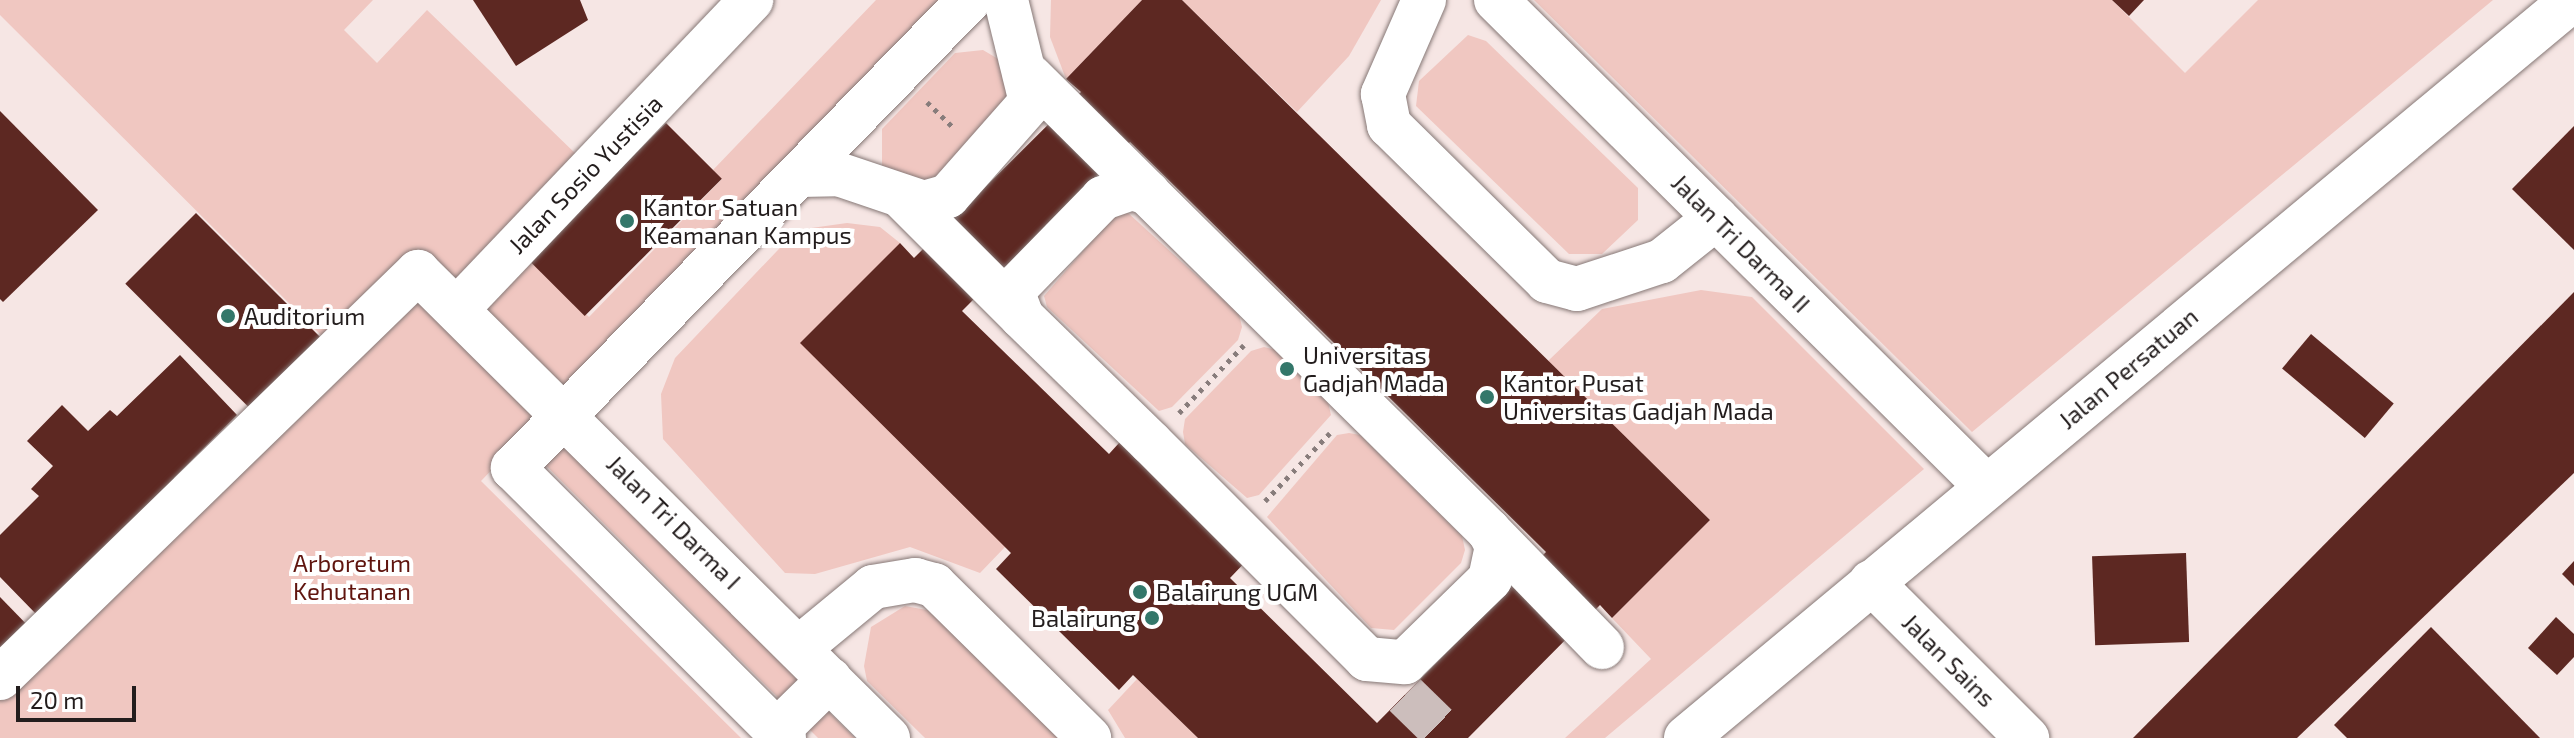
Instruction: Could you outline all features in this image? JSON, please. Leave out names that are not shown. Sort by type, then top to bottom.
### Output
[{"type":"main road","name":"Jalan Sosio Yustisia","points":[[457,309],[751,0]]},
{"type":"main road","points":[[830,679],[781,734],[513,468],[969,0]]},
{"type":"main road","points":[[799,175],[838,174],[901,196],[936,201],[984,158],[1025,115],[1030,76],[1006,0]]},
{"type":"main road","points":[[1424,0],[1383,94],[1389,125],[1547,281],[1577,289],[1662,261],[1716,218]]},
{"type":"main road","name":"Jalan Tri Darma II","points":[[1496,0],[1986,486]]},
{"type":"main road","name":"Jalan Persatuan","points":[[1686,738],[2572,0]]},
{"type":"main road","points":[[1030,76],[1602,647]]},
{"type":"main road","points":[[1022,317],[1014,296],[1018,285],[1103,198],[1132,188],[1148,193]]},
{"type":"main road","points":[[901,196],[1405,695]]},
{"type":"main road","points":[[0,678],[418,272],[457,309]]},
{"type":"main road","name":"Jalan Tri Darma I","points":[[457,309],[566,414],[888,738]]},
{"type":"main road","points":[[1367,659],[1405,662],[1490,579],[1497,546],[1489,531]]},
{"type":"main road","name":"Jalan Sains","points":[[1871,582],[2027,738]]},
{"type":"main road","points":[[799,648],[873,587],[934,585],[1089,738]]},
{"type":"path","points":[[898,73],[984,158]]},
{"type":"path","points":[[1150,442],[1272,317]]},
{"type":"path","points":[[1237,529],[1359,404]]},
{"type":"green space","name":"Arboretum Kehutanan","points":[[0,0],[373,0],[344,30],[377,63],[427,10],[578,156],[502,235],[589,317],[722,179],[713,170],[876,0],[943,0],[481,481],[741,738],[0,738],[0,695],[324,338],[0,15]]},
{"type":"green space","points":[[1051,0],[1142,0],[1066,79],[1050,37]]},
{"type":"green space","points":[[1182,0],[1381,0],[1349,56],[1297,112]]},
{"type":"green space","points":[[1534,0],[2112,0],[2185,73],[2258,0],[2493,0],[1972,432]]},
{"type":"green space","points":[[1468,35],[1486,41],[1638,188],[1638,220],[1602,254],[1569,254],[1416,106],[1419,81]]},
{"type":"green space","points":[[983,50],[1005,63],[1016,93],[935,185],[882,171],[882,129],[955,53]]},
{"type":"green space","points":[[1127,212],[1239,314],[1242,327],[1238,340],[1172,407],[1159,411],[1047,307],[1044,296],[1115,214]]},
{"type":"green space","points":[[847,223],[880,227],[900,243],[1005,547],[980,573],[910,547],[815,574],[785,573],[663,439],[661,394],[675,358],[797,230]]},
{"type":"green space","points":[[1701,290],[1752,297],[1924,469],[1605,738],[1565,738],[1651,659],[1612,618],[1710,520],[1548,361],[1602,309]]},
{"type":"green space","points":[[1264,347],[1276,350],[1328,402],[1331,415],[1259,495],[1247,498],[1185,444],[1183,432],[1185,419],[1251,351]]},
{"type":"green space","points":[[1337,435],[1360,435],[1462,536],[1465,550],[1461,563],[1394,630],[1371,628],[1267,517]]},
{"type":"green space","points":[[567,444],[800,677],[779,699],[546,465]]},
{"type":"green space","points":[[905,606],[932,611],[1061,738],[925,738],[867,681],[864,666],[871,627]]},
{"type":"green space","points":[[1137,679],[1198,738],[1125,738],[1108,710]]},
{"type":"green space","points":[[828,711],[855,738],[818,738],[809,729]]},
{"type":"building","points":[[473,0],[580,0],[588,20],[516,66]]},
{"type":"building","name":"Kantor Pusat Universitas Gadjah Mada","points":[[1142,0],[1182,0],[1710,520],[1612,618],[1600,605],[1468,738],[1198,738],[1133,675],[1119,690],[996,569],[1011,553],[800,343],[900,243],[914,258],[1081,92],[1066,79]],"holes":[[[1130,142],[1546,552],[1377,723],[1230,578],[1251,556],[1129,432],[1109,454],[962,311]]]},
{"type":"building","points":[[2112,0],[2144,0],[2129,16]]},
{"type":"building","points":[[0,111],[98,210],[3,302],[0,299]]},
{"type":"building","name":"Kantor Satuan Keamanan Kampus","points":[[666,123],[722,179],[585,316],[529,260]]},
{"type":"building","points":[[2574,126],[2574,250],[2512,189]]},
{"type":"building","name":"Auditorium","points":[[196,213],[330,347],[260,418],[125,284]]},
{"type":"building","points":[[2574,292],[2574,473],[2297,738],[2133,738]]},
{"type":"building","points":[[2311,334],[2394,403],[2365,438],[2282,368]]},
{"type":"building","points":[[180,355],[237,415],[174,478],[183,488],[37,615],[0,577],[0,535],[39,496],[31,489],[53,466],[27,441],[62,405],[88,431],[110,410],[117,416]]},
{"type":"building","points":[[2186,553],[2189,642],[2095,645],[2092,556]]},
{"type":"building","points":[[2574,561],[2574,586],[2562,574]]},
{"type":"building","points":[[0,597],[35,633],[0,667]]},
{"type":"building","points":[[2556,617],[2574,634],[2574,657],[2557,675],[2528,648]]},
{"type":"building","points":[[2431,627],[2540,738],[2347,738],[2334,725]]},
{"type":"tunnel","points":[[1405,695],[1449,738]]},
{"type":"place","name":"Kantor Satuan Keamanan Kampus","points":[[627,221]]},
{"type":"place","name":"Auditorium","points":[[228,316]]},
{"type":"place","name":"Universitas Gadjah Mada","points":[[1287,369]]},
{"type":"place","name":"Kantor Pusat Universitas Gadjah Mada","points":[[1487,397]]},
{"type":"place","name":"Balairung UGM","points":[[1140,592]]},
{"type":"place","name":"Balairung","points":[[1152,618]]}]
